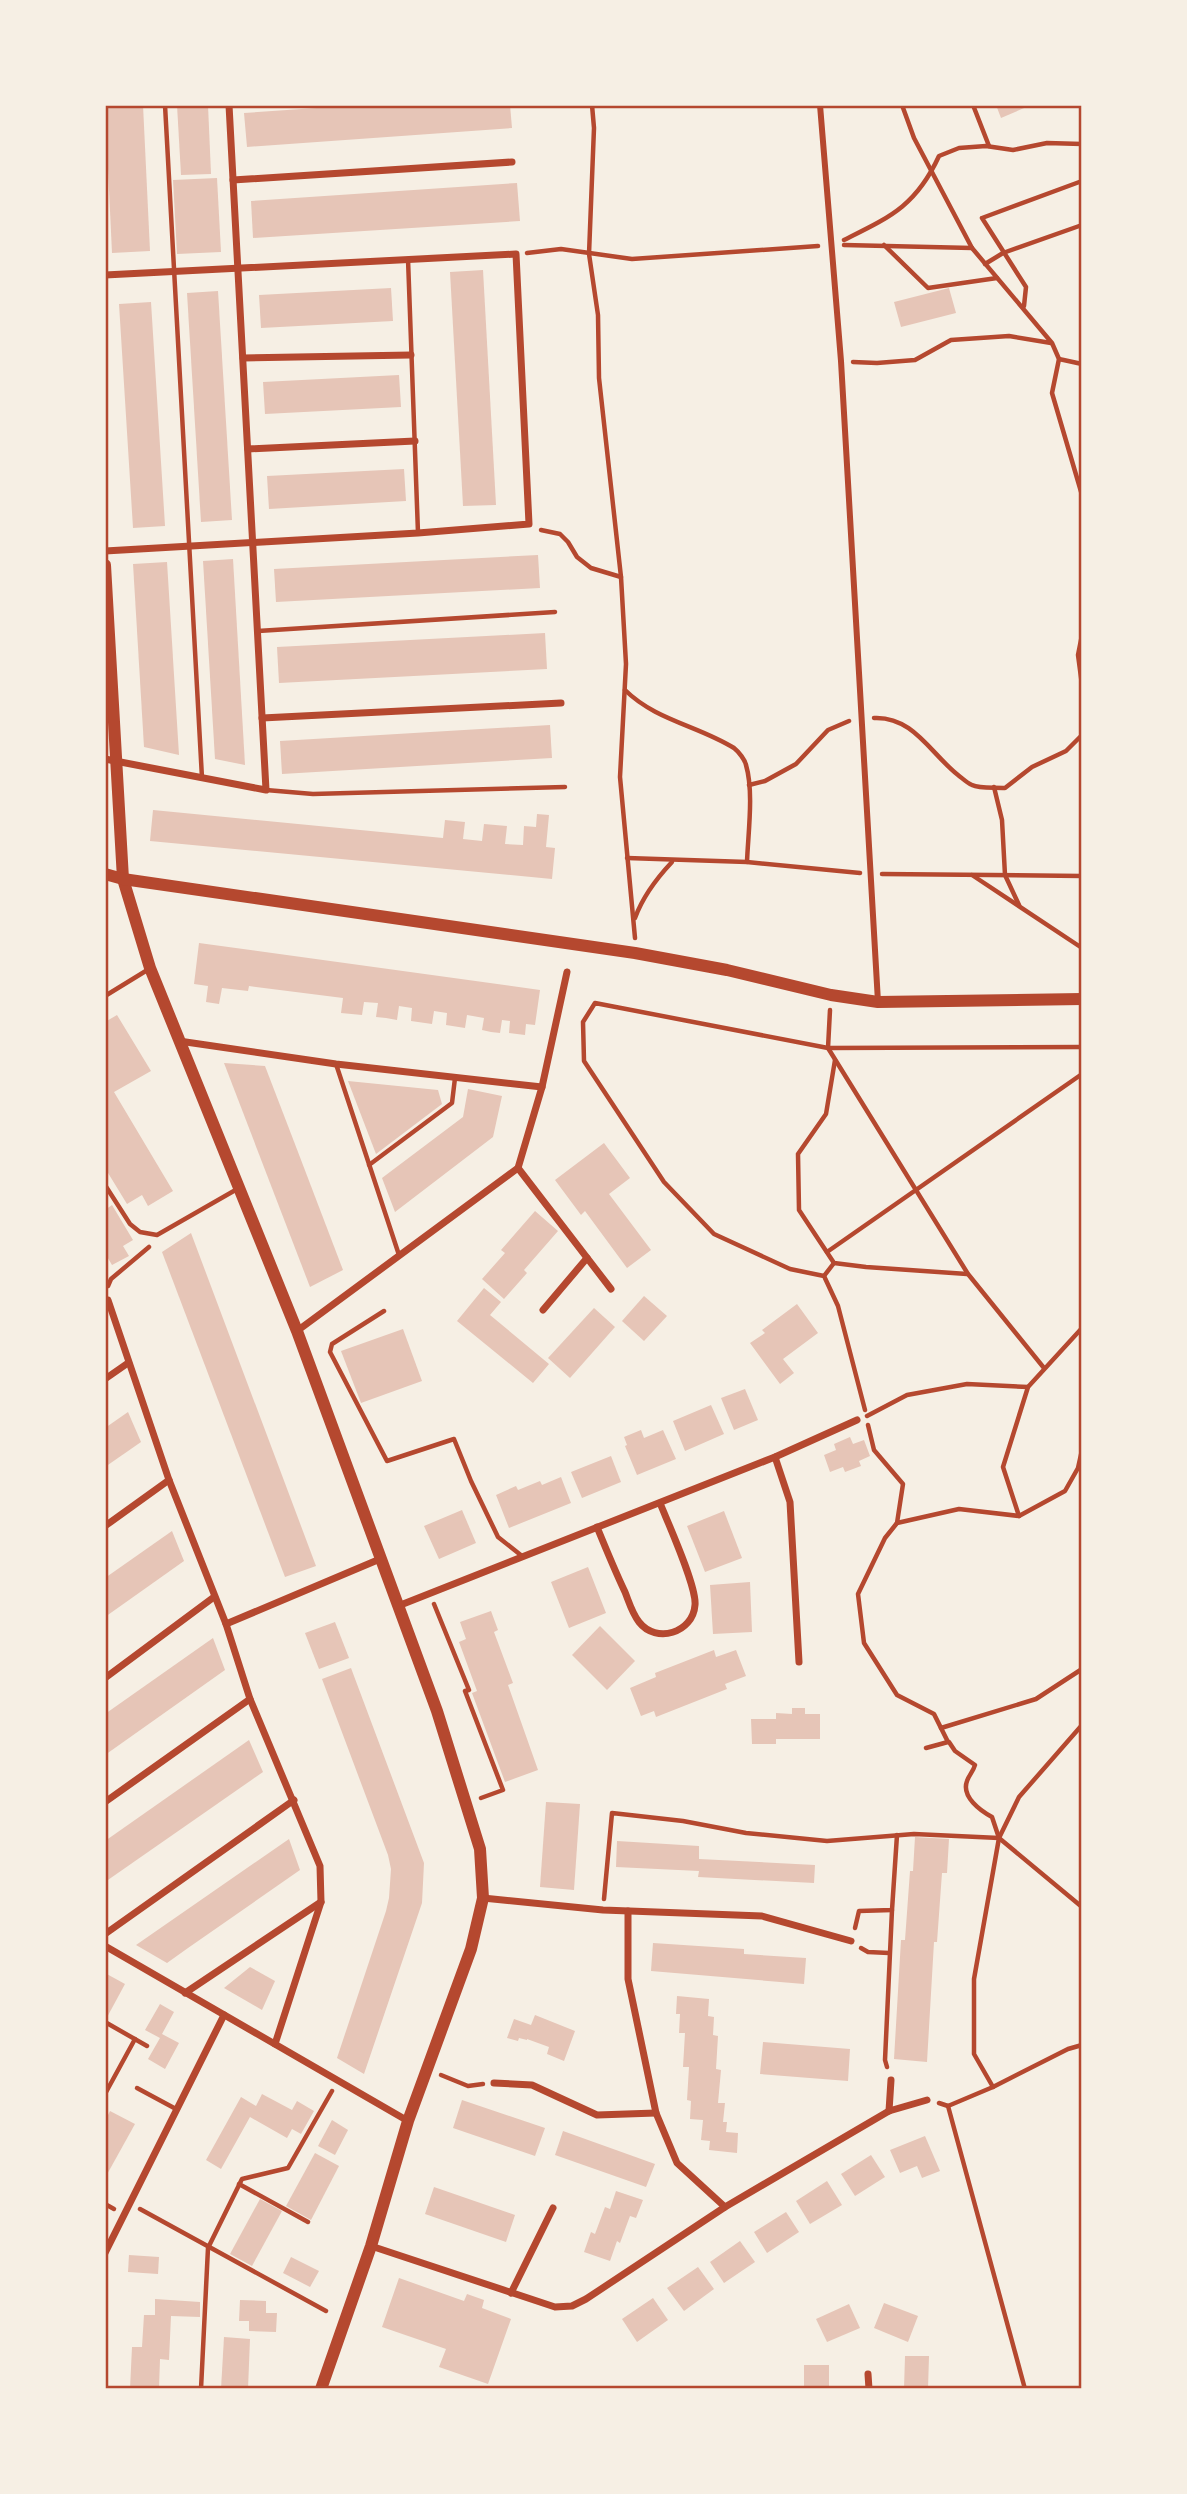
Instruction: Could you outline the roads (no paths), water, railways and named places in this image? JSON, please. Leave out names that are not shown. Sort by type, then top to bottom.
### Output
[{"type":"street","points":[[111,760],[266,790],[229,105]]},
{"type":"street","points":[[820,105],[841,361],[878,1002]]},
{"type":"street","points":[[233,180],[512,162]]},
{"type":"street","points":[[105,275],[516,254],[529,524],[105,551]]},
{"type":"street","points":[[243,358],[411,355]]},
{"type":"street","points":[[248,449],[415,441]]},
{"type":"street","points":[[105,565],[111,760],[123,879],[150,968],[296,1331],[437,1711],[480,1849],[483,1898],[471,1949],[408,2121],[371,2246],[321,2389]]},
{"type":"street","points":[[262,718],[561,703]]},
{"type":"street","points":[[105,874],[123,879],[635,953],[727,970],[831,995],[878,1002],[1082,999]]},
{"type":"street","points":[[296,1331],[518,1168],[542,1087],[567,972]]},
{"type":"street","points":[[179,1041],[336,1064],[542,1087]]},
{"type":"street","points":[[518,1168],[611,1289]]},
{"type":"street","points":[[543,1310],[587,1258]]},
{"type":"street","points":[[108,1300],[169,1480],[226,1624],[250,1699],[320,1866],[321,1902],[275,2044]]},
{"type":"street","points":[[105,1379],[128,1363]]},
{"type":"street","points":[[397,1606],[775,1457],[857,1420]]},
{"type":"street","points":[[775,1457],[790,1502],[799,1662]]},
{"type":"street","points":[[105,1526],[169,1480]]},
{"type":"street","points":[[597,1527],[640,1624],[659,1634],[680,1630],[694,1614],[694,1593],[660,1503]]},
{"type":"street","points":[[226,1624],[380,1559]]},
{"type":"street","points":[[105,1678],[214,1597]]},
{"type":"street","points":[[105,1802],[250,1699]]},
{"type":"street","points":[[105,1934],[293,1800]]},
{"type":"street","points":[[483,1898],[603,1910],[762,1916],[851,1941]]},
{"type":"street","points":[[185,1993],[321,1902]]},
{"type":"street","points":[[628,1911],[628,1979],[656,2113],[677,2163],[725,2207]]},
{"type":"street","points":[[105,1946],[408,2121]]},
{"type":"street","points":[[105,2253],[224,2015]]},
{"type":"street","points":[[889,2111],[891,2080]]},
{"type":"street","points":[[494,2083],[532,2085],[597,2115],[656,2113]]},
{"type":"street","points":[[371,2246],[555,2307],[572,2306],[586,2300],[725,2207],[889,2111],[928,2100]]},
{"type":"street","points":[[511,2293],[553,2208]]},
{"type":"street","points":[[869,2374],[869,2389]]},
{"type":"lane","points":[[165,105],[202,778]]},
{"type":"lane","points":[[408,259],[418,533]]},
{"type":"lane","points":[[258,631],[555,612]]},
{"type":"lane","points":[[266,790],[313,794],[565,787]]},
{"type":"lane","points":[[105,996],[150,968]]},
{"type":"lane","points":[[336,1064],[399,1255]]},
{"type":"lane","points":[[369,1165],[452,1103],[454,1077]]},
{"type":"lane","points":[[105,1185],[130,1224],[140,1232],[157,1235],[240,1187]]},
{"type":"lane","points":[[384,1311],[332,1344],[330,1352],[387,1461],[454,1439],[471,1482],[498,1537],[523,1557]]},
{"type":"lane","points":[[137,2088],[177,2110]]}]
